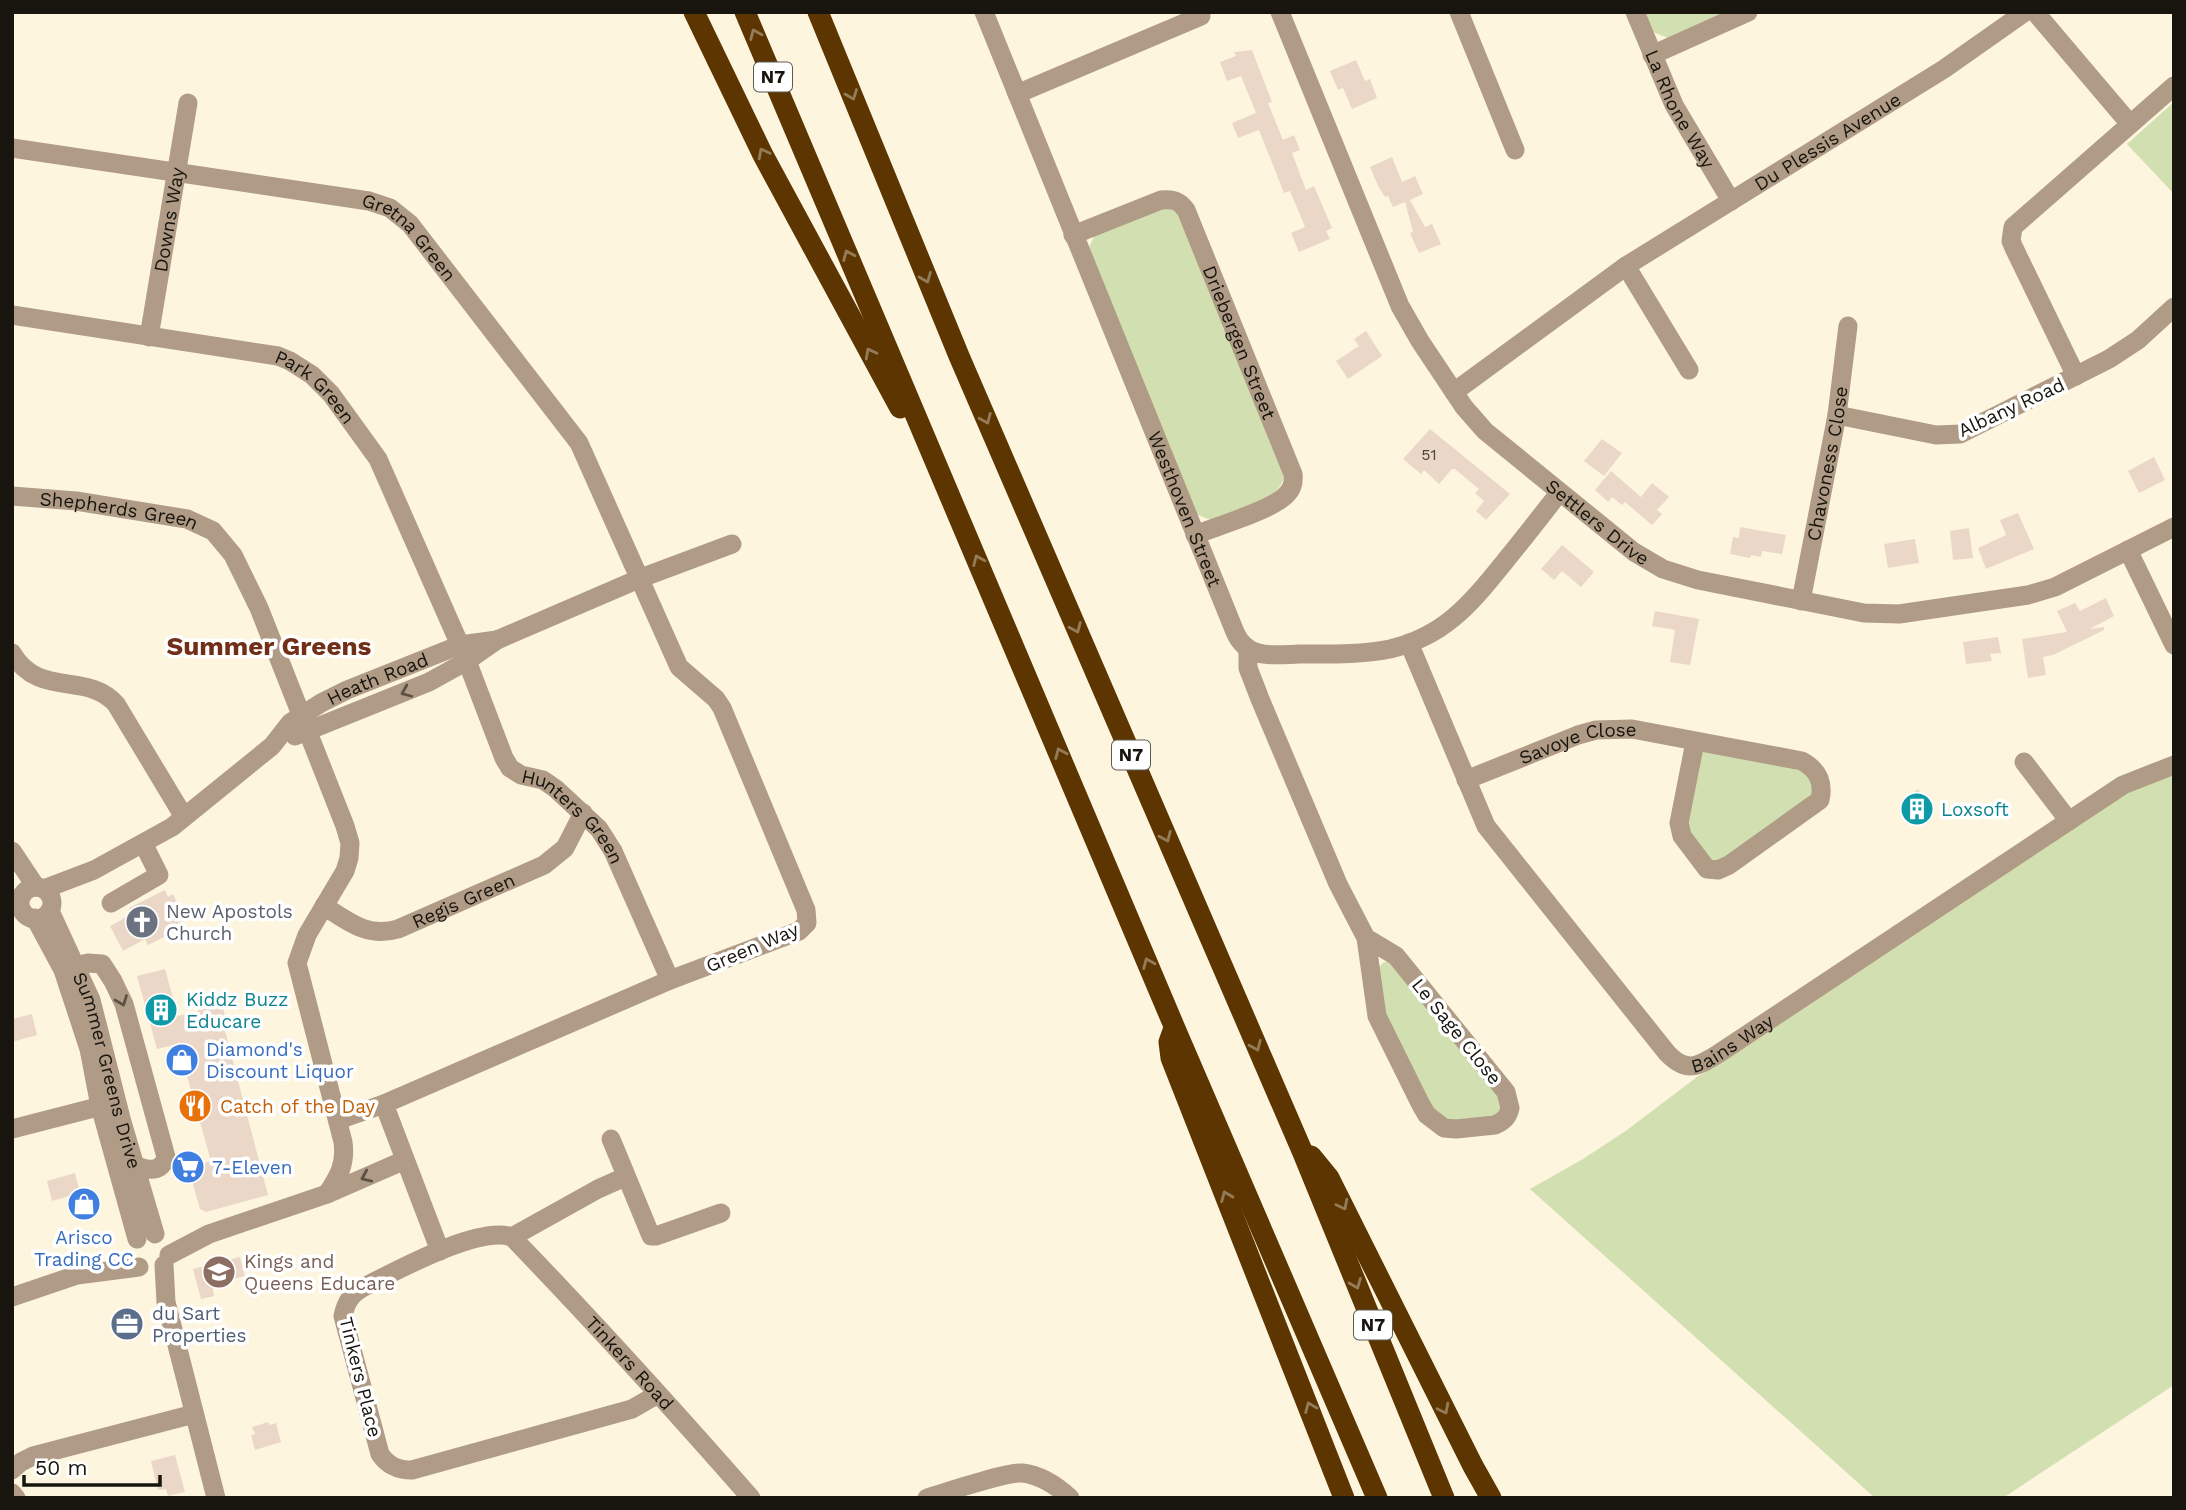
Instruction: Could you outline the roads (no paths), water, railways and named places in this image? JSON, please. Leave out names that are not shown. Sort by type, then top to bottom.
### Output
[{"type":"highway","points":[[694,12],[763,155],[961,521]]},
{"type":"highway","name":"N7","points":[[746,12],[1174,1026],[1377,1498]]},
{"type":"highway","name":"N7","points":[[818,12],[958,356],[1303,1153],[1444,1498]]},
{"type":"highway","points":[[825,12],[832,43]]},
{"type":"highway","points":[[1174,1026],[1169,1042],[1171,1058],[1344,1498]]},
{"type":"highway","points":[[1303,1153],[1317,1161],[1329,1178],[1491,1498]]},
{"type":"street","name":"Westhoven Street","points":[[984,12],[1238,639],[1248,650]]},
{"type":"street","name":"Settlers Drive","points":[[1280,12],[1400,306],[1454,392],[1478,424],[1559,493],[1634,552],[1663,569],[1698,580],[1801,601],[1864,613],[1889,614],[2028,595],[2055,587],[2174,527]]},
{"type":"street","points":[[1459,12],[1515,150]]},
{"type":"street","name":"La Rhone Way","points":[[1635,12],[1674,105],[1731,201]]},
{"type":"street","name":"Du Plessis Avenue","points":[[1454,392],[1626,266],[1944,69],[2025,12]]},
{"type":"street","points":[[2035,12],[2130,124]]},
{"type":"street","points":[[1653,55],[1740,14]]},
{"type":"street","points":[[1017,94],[1201,16]]},
{"type":"street","points":[[2076,376],[2014,248],[2011,234],[2018,221],[2174,86]]},
{"type":"street","name":"Downs Way","points":[[149,337],[188,103]]},
{"type":"street","name":"Gretna Green","points":[[12,148],[369,201],[390,208],[410,224],[579,443],[641,578]]},
{"type":"street","name":"Driebergen Street","points":[[1073,235],[1161,200],[1182,203],[1186,210],[1294,480],[1288,494],[1274,503],[1195,534]]},
{"type":"street","points":[[1626,266],[1689,370]]},
{"type":"street","name":"Albany Road","points":[[1836,415],[1936,435],[1960,433],[2076,376],[2129,346],[2171,314]]},
{"type":"street","name":"Park Green","points":[[12,315],[278,356],[312,375],[331,394],[379,459],[463,653]]},
{"type":"street","name":"Chavoness Close","points":[[1801,601],[1836,415],[1849,326]]},
{"type":"street","points":[[1248,650],[1263,655],[1344,654],[1388,649],[1409,643],[1444,625],[1470,604],[1559,493]]},
{"type":"street","name":"Shepherds Green","points":[[12,496],[76,501],[187,519],[213,531],[233,555],[259,608],[345,826],[349,843],[349,858],[345,870],[307,935],[297,962],[345,1157],[341,1172],[327,1194]]},
{"type":"street","name":"Heath Road","points":[[36,899],[144,845],[172,827],[304,723],[429,682],[463,653],[641,578],[733,544]]},
{"type":"street","points":[[2128,550],[2174,645]]},
{"type":"street","name":"Green Way","points":[[338,1120],[384,1104],[670,981],[804,928],[808,918],[722,708],[716,699],[679,667],[641,578]]},
{"type":"street","name":"Bains Way","points":[[1409,643],[1479,813],[1494,838],[1667,1053],[1684,1066],[1694,1066],[1718,1054],[2123,785],[2174,765]]},
{"type":"street","name":"Le Sage Close","points":[[1248,650],[1248,668],[1260,699],[1338,884],[1366,938],[1377,1016],[1427,1115],[1444,1128],[1456,1129],[1495,1125],[1506,1119],[1510,1108],[1506,1091],[1396,956],[1366,938]]},
{"type":"street","points":[[12,653],[18,662],[47,682],[101,691],[109,696],[184,817]]},
{"type":"street","name":"Hunters Green","points":[[463,653],[510,768],[521,775],[543,780],[599,829],[613,852],[670,981]]},
{"type":"street","name":"Savoye Close","points":[[1466,780],[1578,735],[1596,730],[1632,729],[1802,761],[1816,771],[1820,779],[1820,800],[1729,866],[1717,870],[1707,869],[1682,836],[1679,823],[1695,742]]},
{"type":"street","points":[[2024,762],[2069,821]]},
{"type":"street","name":"Regis Green","points":[[324,906],[368,932],[386,933],[398,929],[544,865],[565,848],[583,813]]},
{"type":"street","points":[[111,903],[159,876],[144,845]]},
{"type":"street","name":"Summer Greens Drive","points":[[12,851],[70,968],[89,1049],[135,1165],[151,1252]]},
{"type":"street","points":[[70,968],[97,962],[102,964],[113,981],[124,1004],[166,1157],[161,1166],[147,1170],[114,1155]]},
{"type":"street","points":[[12,1129],[109,1104]]},
{"type":"street","name":"Summer Greens Drive","points":[[109,1104],[114,1155],[151,1252],[166,1302],[216,1498]]},
{"type":"street","points":[[384,1104],[440,1251]]},
{"type":"street","points":[[611,1139],[625,1177],[653,1237],[720,1213]]},
{"type":"street","points":[[12,1297],[77,1275],[102,1270],[327,1194],[405,1160]]},
{"type":"street","name":"Tinkers Place","points":[[625,1177],[507,1235],[491,1234],[440,1251],[364,1287],[345,1305],[343,1316],[380,1454],[385,1462],[402,1470],[412,1470],[632,1409],[658,1394]]},
{"type":"street","name":"Tinkers Road","points":[[507,1235],[574,1301],[751,1498]]},
{"type":"street","points":[[12,1470],[33,1455],[194,1414]]},
{"type":"street","points":[[927,1498],[1016,1473],[1040,1477],[1057,1486],[1070,1498]]},
{"type":"street","points":[[12,1493],[16,1498]]},
{"type":"place","name":"Loxsoft","points":[[1917,809]]},
{"type":"place","name":"New Apostols Church","points":[[142,922]]},
{"type":"place","name":"Kiddz Buzz Educare","points":[[161,1010]]},
{"type":"place","name":"Diamond's Discount Liquor","points":[[182,1060]]},
{"type":"place","name":"Catch of the Day","points":[[195,1106]]},
{"type":"place","name":"7-Eleven","points":[[188,1167]]},
{"type":"place","name":"Arisco Trading CC","points":[[84,1204]]},
{"type":"place","name":"Kings and Queens Educare","points":[[219,1272]]},
{"type":"place","name":"du Sart Properties","points":[[127,1324]]},
{"type":"district","name":"Summer Greens","points":[[269,646]]}]
